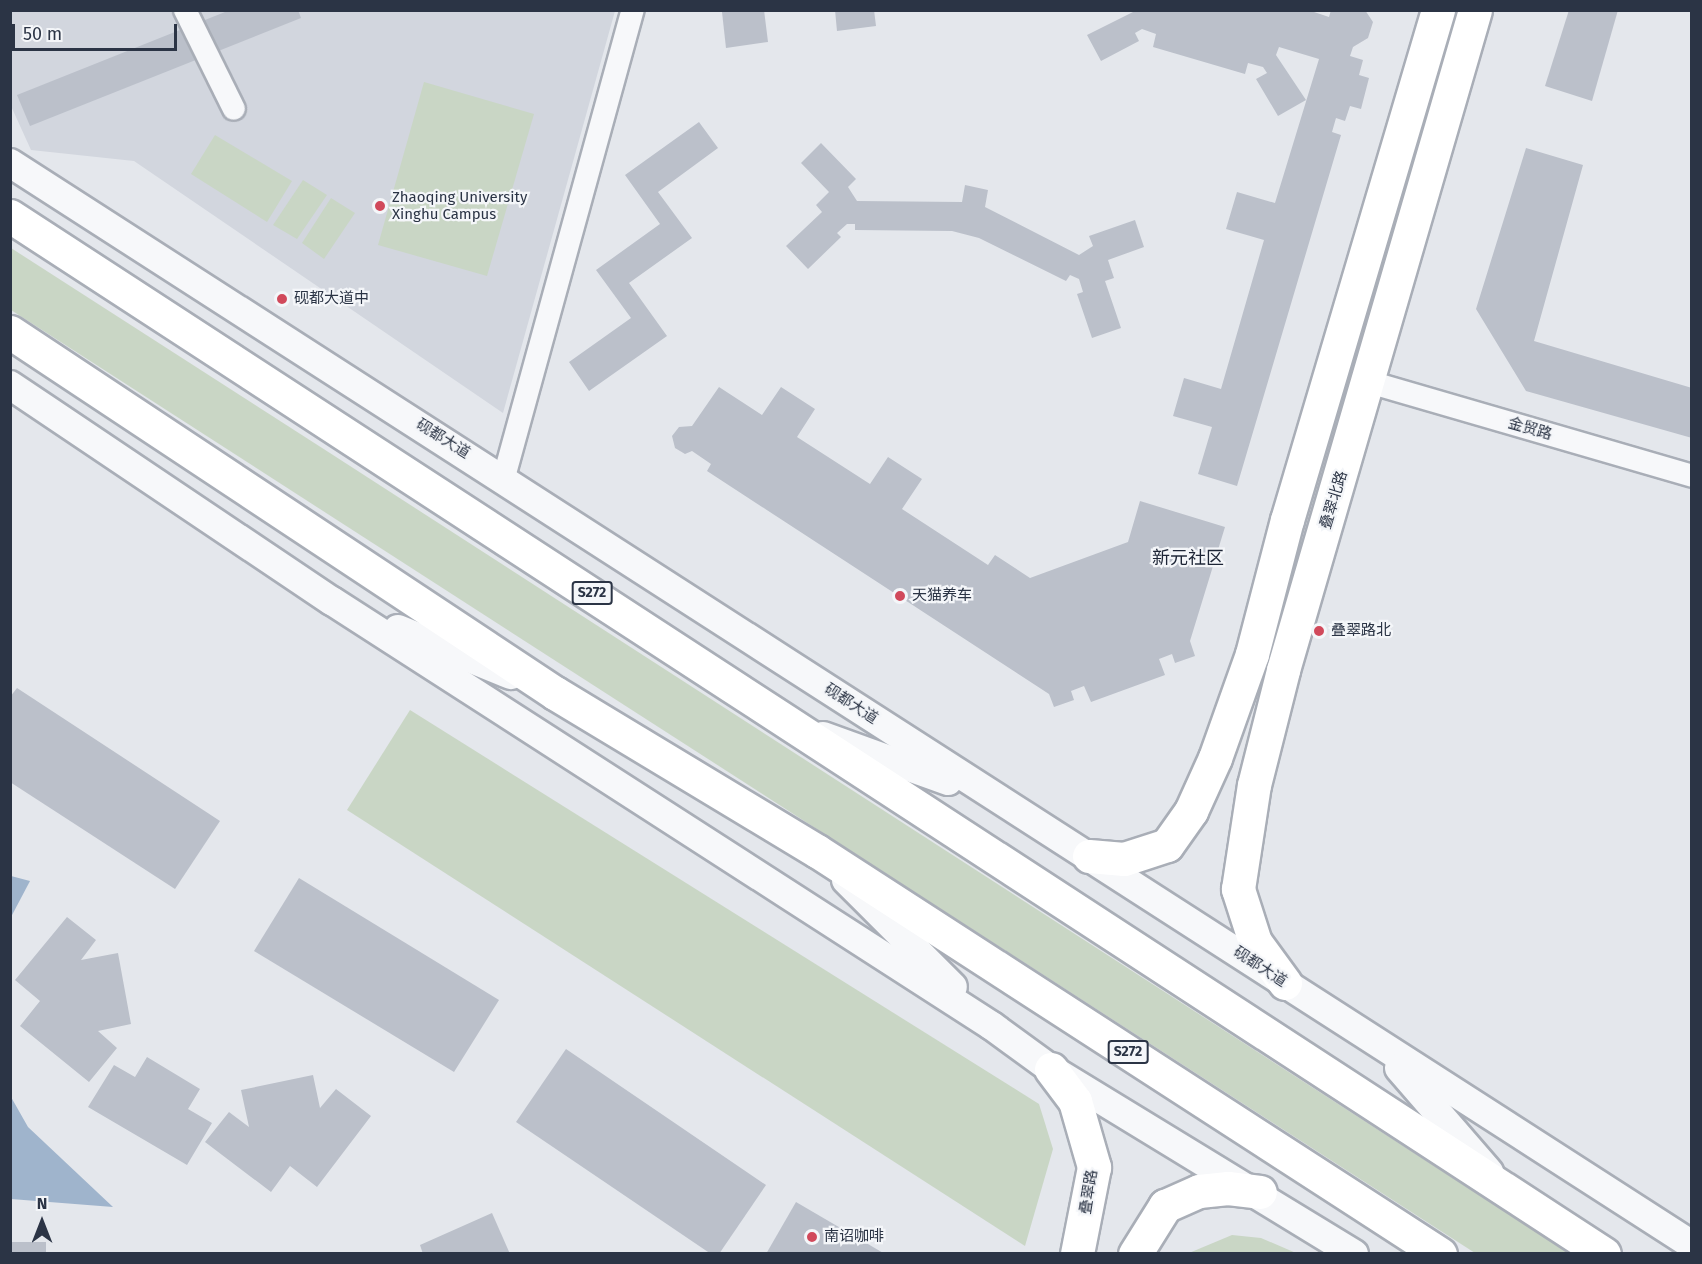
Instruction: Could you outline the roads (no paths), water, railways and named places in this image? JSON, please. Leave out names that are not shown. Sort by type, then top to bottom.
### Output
[{"type":"main road","points":[[1089,856],[1124,859],[1167,845],[1191,811],[1215,758],[1252,654],[1287,520],[1438,10]]},
{"type":"main road","name":"叠翠北路","points":[[1285,983],[1252,935],[1238,889],[1254,785],[1283,670],[1370,382],[1475,10]]},
{"type":"main road","name":"S272","points":[[10,216],[1604,1254]]},
{"type":"main road","name":"S272","points":[[10,332],[555,693],[817,851],[1440,1254]]},
{"type":"main road","points":[[1215,758],[1223,786],[1239,793],[1254,785]]},
{"type":"main road","name":"叠翠路","points":[[1051,1069],[1075,1101],[1094,1167],[1077,1254]]},
{"type":"main road","points":[[1135,1254],[1165,1206],[1199,1191],[1228,1188],[1260,1192]]},
{"type":"street","points":[[185,10],[234,109]]},
{"type":"street","points":[[504,477],[633,10]]},
{"type":"street","name":"砚都大道","points":[[10,163],[52,192],[504,477],[993,797],[1089,856],[1692,1245]]},
{"type":"street","points":[[10,178],[52,192]]},
{"type":"street","name":"金贸路","points":[[1370,382],[1692,476]]},
{"type":"street","points":[[10,385],[332,602],[992,1026],[1051,1069],[1260,1192],[1354,1254]]},
{"type":"street","points":[[332,602],[555,693]]},
{"type":"street","points":[[797,727],[993,797]]},
{"type":"street","points":[[817,851],[992,1026]]},
{"type":"street","points":[[1379,1044],[1502,1187]]},
{"type":"water","points":[[10,876],[30,881],[11,917]]},
{"type":"water","points":[[11,1097],[28,1127],[113,1207],[11,1199]]},
{"type":"place","name":"Zhaoqing University Xinghu Campus","points":[[380,206]]},
{"type":"place","name":"砚都大道中","points":[[282,299]]},
{"type":"place","name":"天猫养车","points":[[900,596]]},
{"type":"place","name":"叠翠路北","points":[[1319,631]]},
{"type":"place","name":"南诏咖啡","points":[[812,1237]]},
{"type":"district","name":"新元社区","points":[[1188,558]]}]
